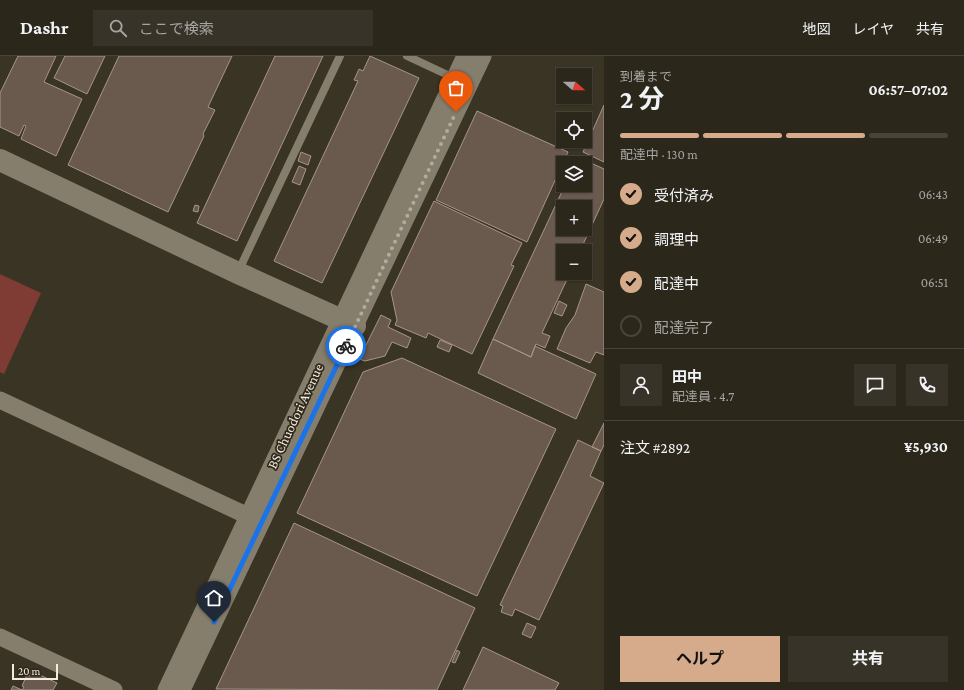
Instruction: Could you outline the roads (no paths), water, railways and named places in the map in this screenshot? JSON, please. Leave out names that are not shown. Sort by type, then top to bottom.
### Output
[{"type":"street","name":"BS Chuodori Avenue","points":[[182,690],[348,323],[454,78],[465,56]]},
{"type":"street","name":"BS Chuodori Avenue","points":[[166,690],[248,516],[348,323],[483,56]]},
{"type":"street","points":[[0,160],[238,273],[348,323]]},
{"type":"street","points":[[0,400],[248,516]]},
{"type":"street","points":[[0,637],[114,690]]},
{"type":"lane","points":[[238,273],[340,56]]},
{"type":"lane","points":[[407,56],[454,78]]}]
